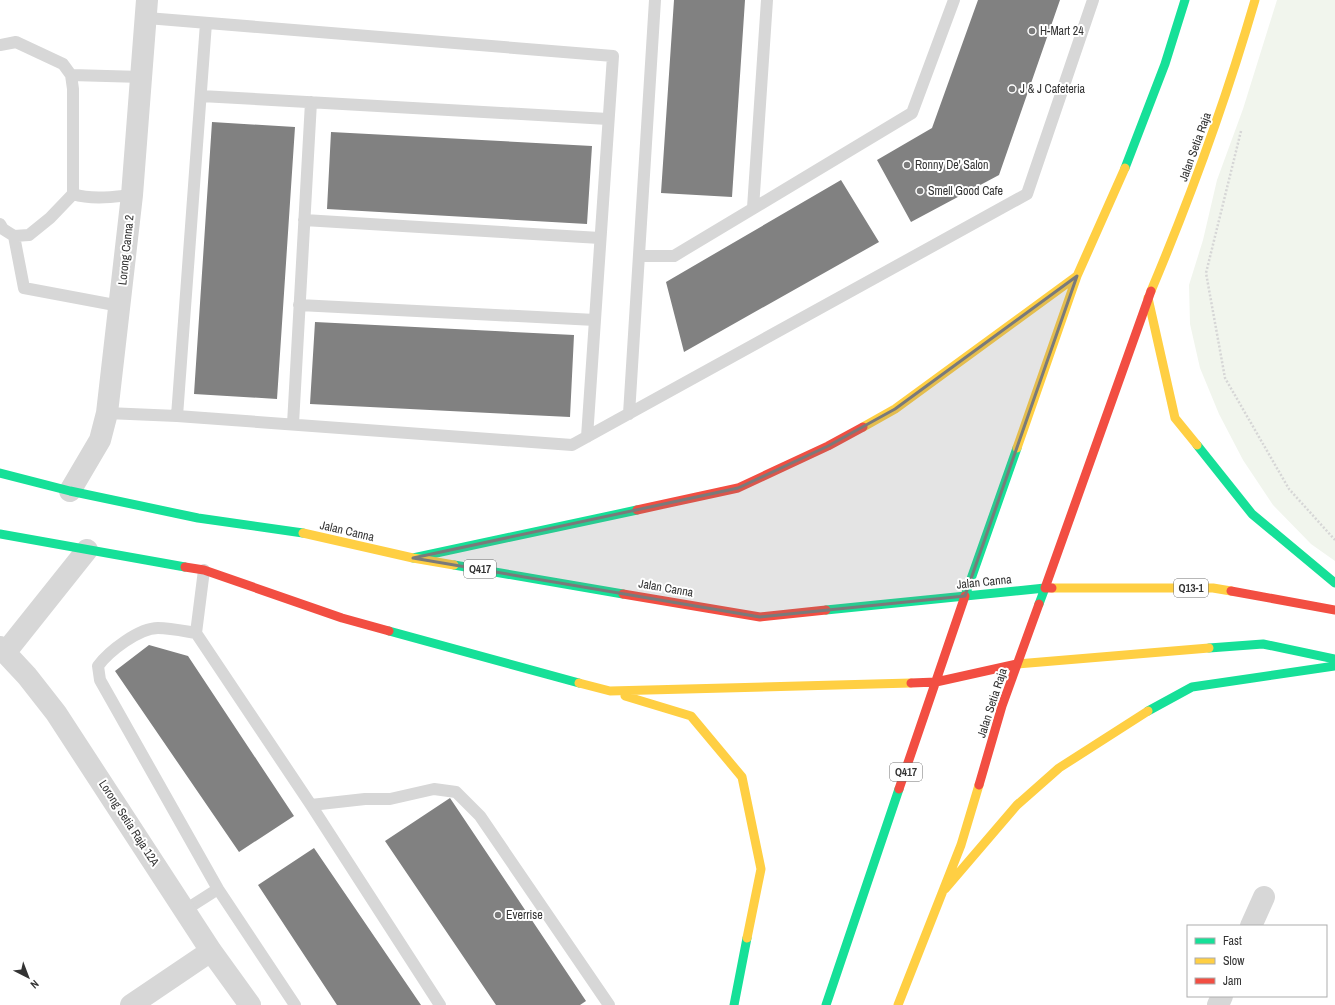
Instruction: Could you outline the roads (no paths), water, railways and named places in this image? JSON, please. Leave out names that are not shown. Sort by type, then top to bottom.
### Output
[{"type":"main road","points":[[965,596],[1078,276],[1122,175],[1165,64],[1185,0]]},
{"type":"main road","name":"Jalan Setia Raja","points":[[898,1005],[912,965],[945,889],[961,845],[1017,664],[1148,298],[1186,208],[1214,133],[1236,66],[1254,0]]},
{"type":"main road","points":[[413,558],[738,488],[828,446],[895,409],[1078,276]]},
{"type":"main road","points":[[1148,298],[1175,418],[1252,514],[1335,583]]},
{"type":"main road","name":"Jalan Canna","points":[[0,473],[70,491],[198,518],[308,534],[413,558],[760,617],[1045,588],[1213,588],[1335,610]]},
{"type":"main road","points":[[0,534],[204,570],[342,618],[610,691],[691,716],[742,777],[761,869],[734,1005]]},
{"type":"main road","name":"Q417","points":[[826,1005],[965,596]]},
{"type":"main road","name":"Jalan Setia Raja","points":[[1017,664],[1263,644],[1335,659]]},
{"type":"main road","points":[[610,691],[936,682],[1017,664]]},
{"type":"main road","points":[[945,889],[1017,805],[1060,768],[1144,713],[1192,687],[1335,666]]},
{"type":"street","name":"Lorong Canna 2","points":[[70,491],[100,440],[107,413],[132,195],[147,9]]},
{"type":"street","points":[[2,650],[86,550]]},
{"type":"street","name":"Lorong Setia Raja 12A","points":[[2,650],[56,713],[211,952],[250,1005]]},
{"type":"street","points":[[1251,925],[1264,897]]},
{"type":"street","points":[[131,1005],[211,952]]},
{"type":"lane","points":[[629,414],[655,0]]},
{"type":"lane","points":[[753,208],[767,0]]},
{"type":"lane","points":[[639,256],[674,256],[912,113],[954,0]]},
{"type":"lane","points":[[107,413],[177,416],[572,445],[1027,194],[1093,0]]},
{"type":"lane","points":[[147,9],[206,23],[613,56],[588,437]]},
{"type":"lane","points":[[177,416],[206,23]]},
{"type":"lane","points":[[0,45],[16,42],[63,64],[71,75],[73,194],[50,218],[29,235],[14,236],[3,229],[0,224]]},
{"type":"lane","points":[[71,75],[142,77]]},
{"type":"lane","points":[[201,96],[608,119]]},
{"type":"lane","points":[[293,424],[311,102]]},
{"type":"lane","points":[[73,194],[82,197],[96,198],[132,195]]},
{"type":"lane","points":[[304,220],[600,238]]},
{"type":"lane","points":[[14,236],[24,288],[120,306]]},
{"type":"lane","points":[[299,305],[595,320]]},
{"type":"lane","points":[[204,570],[196,632],[311,805],[440,1005]]},
{"type":"lane","points":[[196,632],[157,628],[140,632],[105,657],[98,666],[100,680],[218,889],[295,1005]]},
{"type":"lane","points":[[311,805],[365,799],[390,799],[434,790],[456,792],[480,816],[609,1005]]},
{"type":"lane","points":[[185,910],[218,889]]},
{"type":"place","name":"H-Mart 24","points":[[1032,31]]},
{"type":"place","name":"J & J Cafeteria","points":[[1012,89]]},
{"type":"place","name":"Ronny De' Salon","points":[[907,165]]},
{"type":"place","name":"Smell Good Cafe","points":[[920,191]]},
{"type":"place","name":"Everrise","points":[[498,915]]}]
